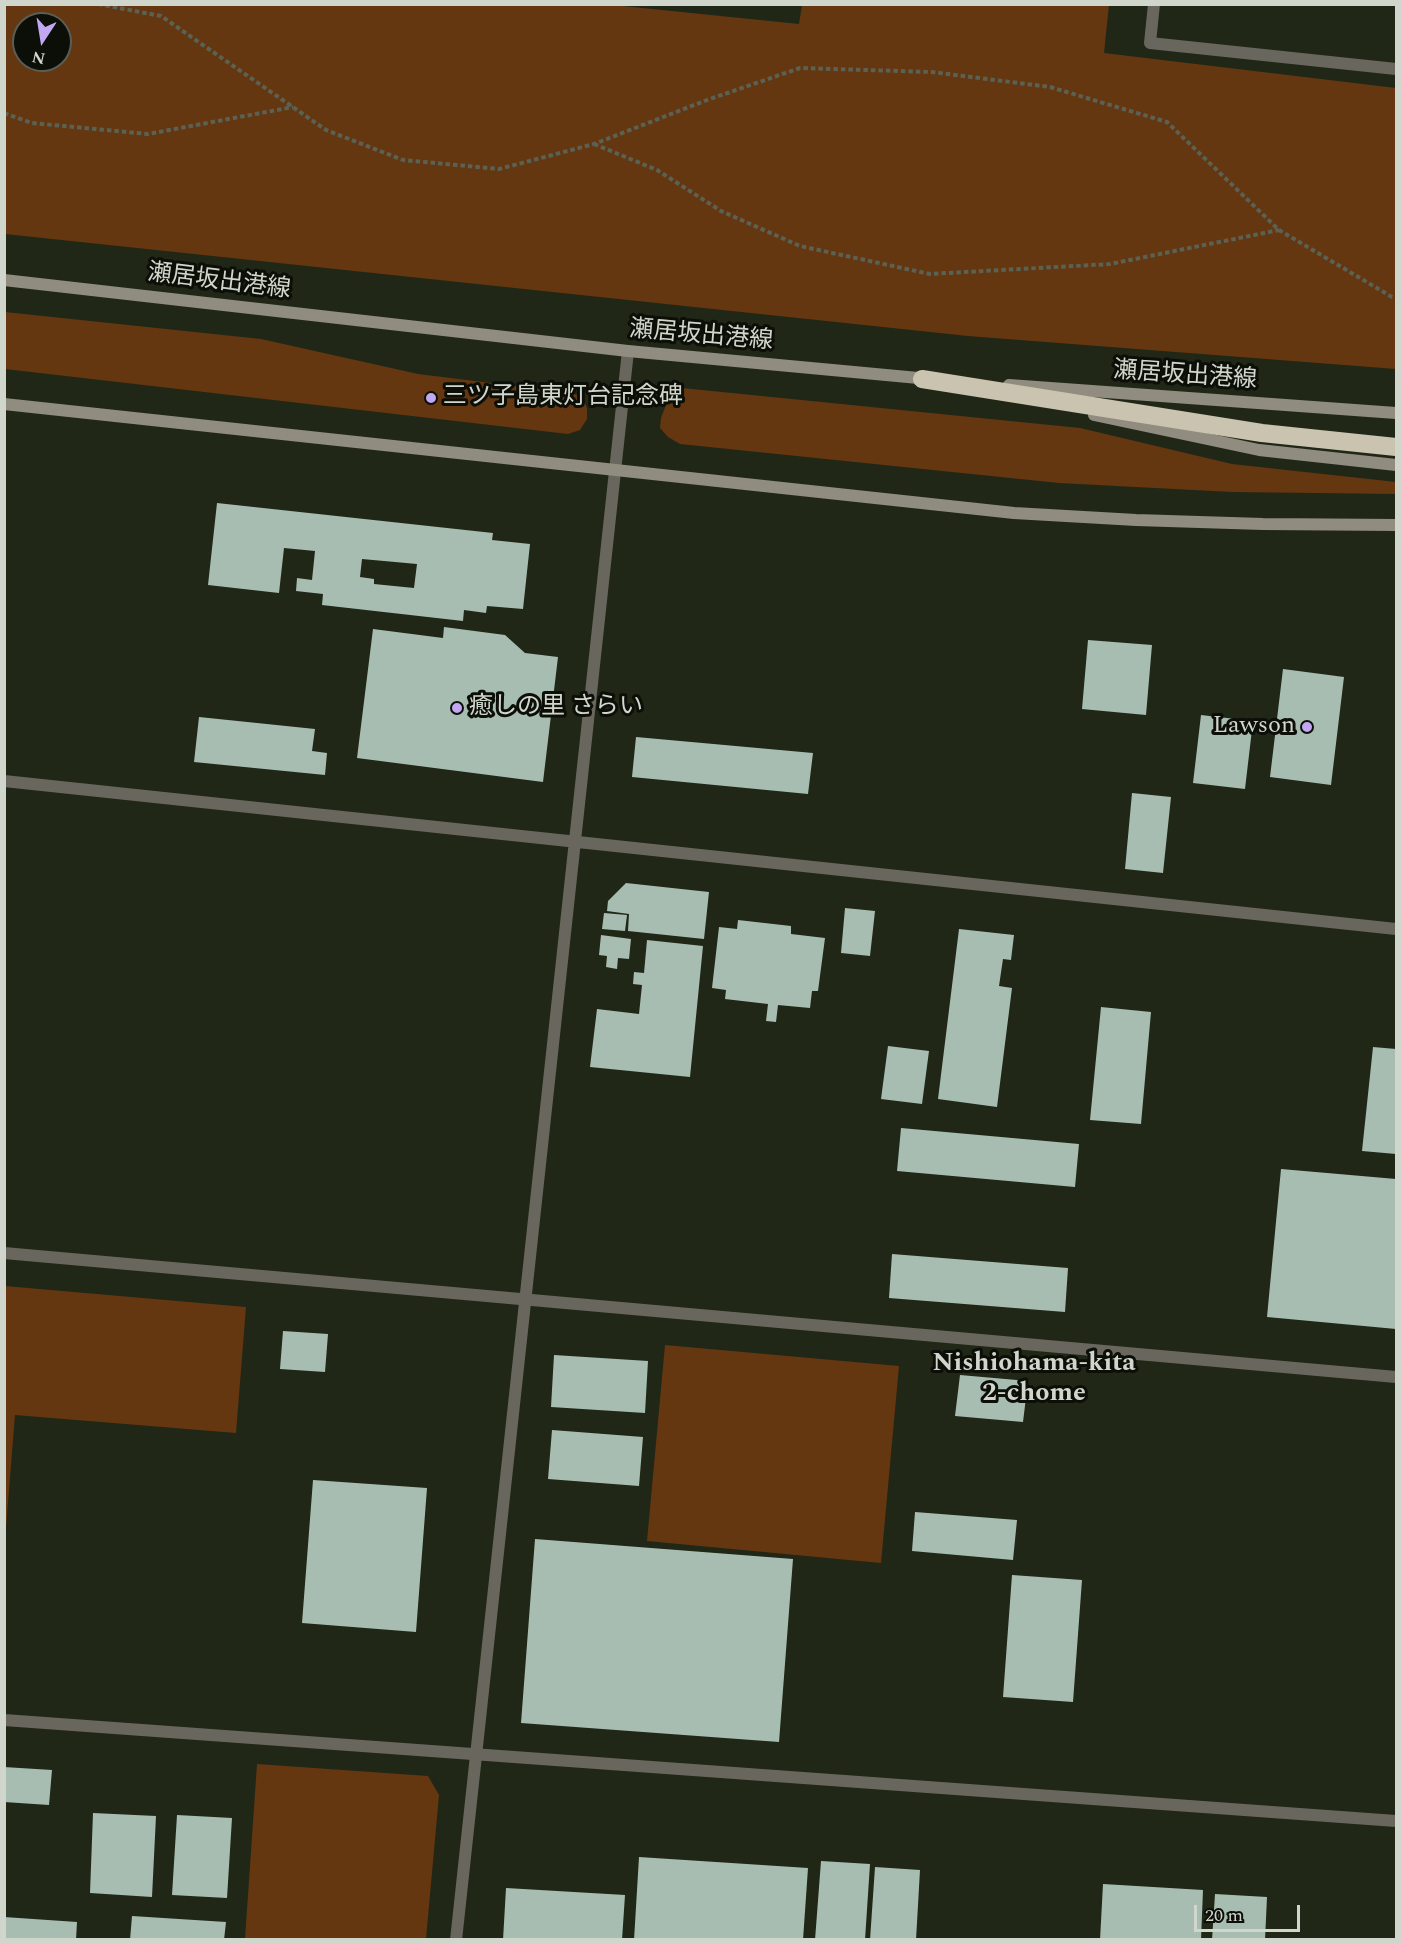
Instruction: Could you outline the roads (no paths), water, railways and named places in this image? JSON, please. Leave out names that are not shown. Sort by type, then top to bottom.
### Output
[{"type":"highway","points":[[922,379],[1262,432],[1396,447]]},
{"type":"main road","name":"瀬居坂出港線","points":[[4,280],[628,351],[922,379],[1396,413]]},
{"type":"main road","points":[[922,379],[1259,450],[1396,465]]},
{"type":"main road","points":[[4,404],[1014,513],[1251,524],[1396,525]]},
{"type":"street","points":[[1154,4],[1150,43],[1396,69]]},
{"type":"street","points":[[456,1940],[628,351]]},
{"type":"street","points":[[4,781],[1396,929]]},
{"type":"street","points":[[4,1253],[1396,1377]]},
{"type":"street","points":[[4,1720],[1396,1821]]},
{"type":"place","name":"三ツ子島東灯台記念碑","points":[[431,398]]},
{"type":"place","name":"癒しの里 さらい","points":[[457,708]]},
{"type":"place","name":"Lawson","points":[[1307,727]]},
{"type":"district","name":"Nishiohama-kita 2-chome","points":[[1034,1380]]}]
